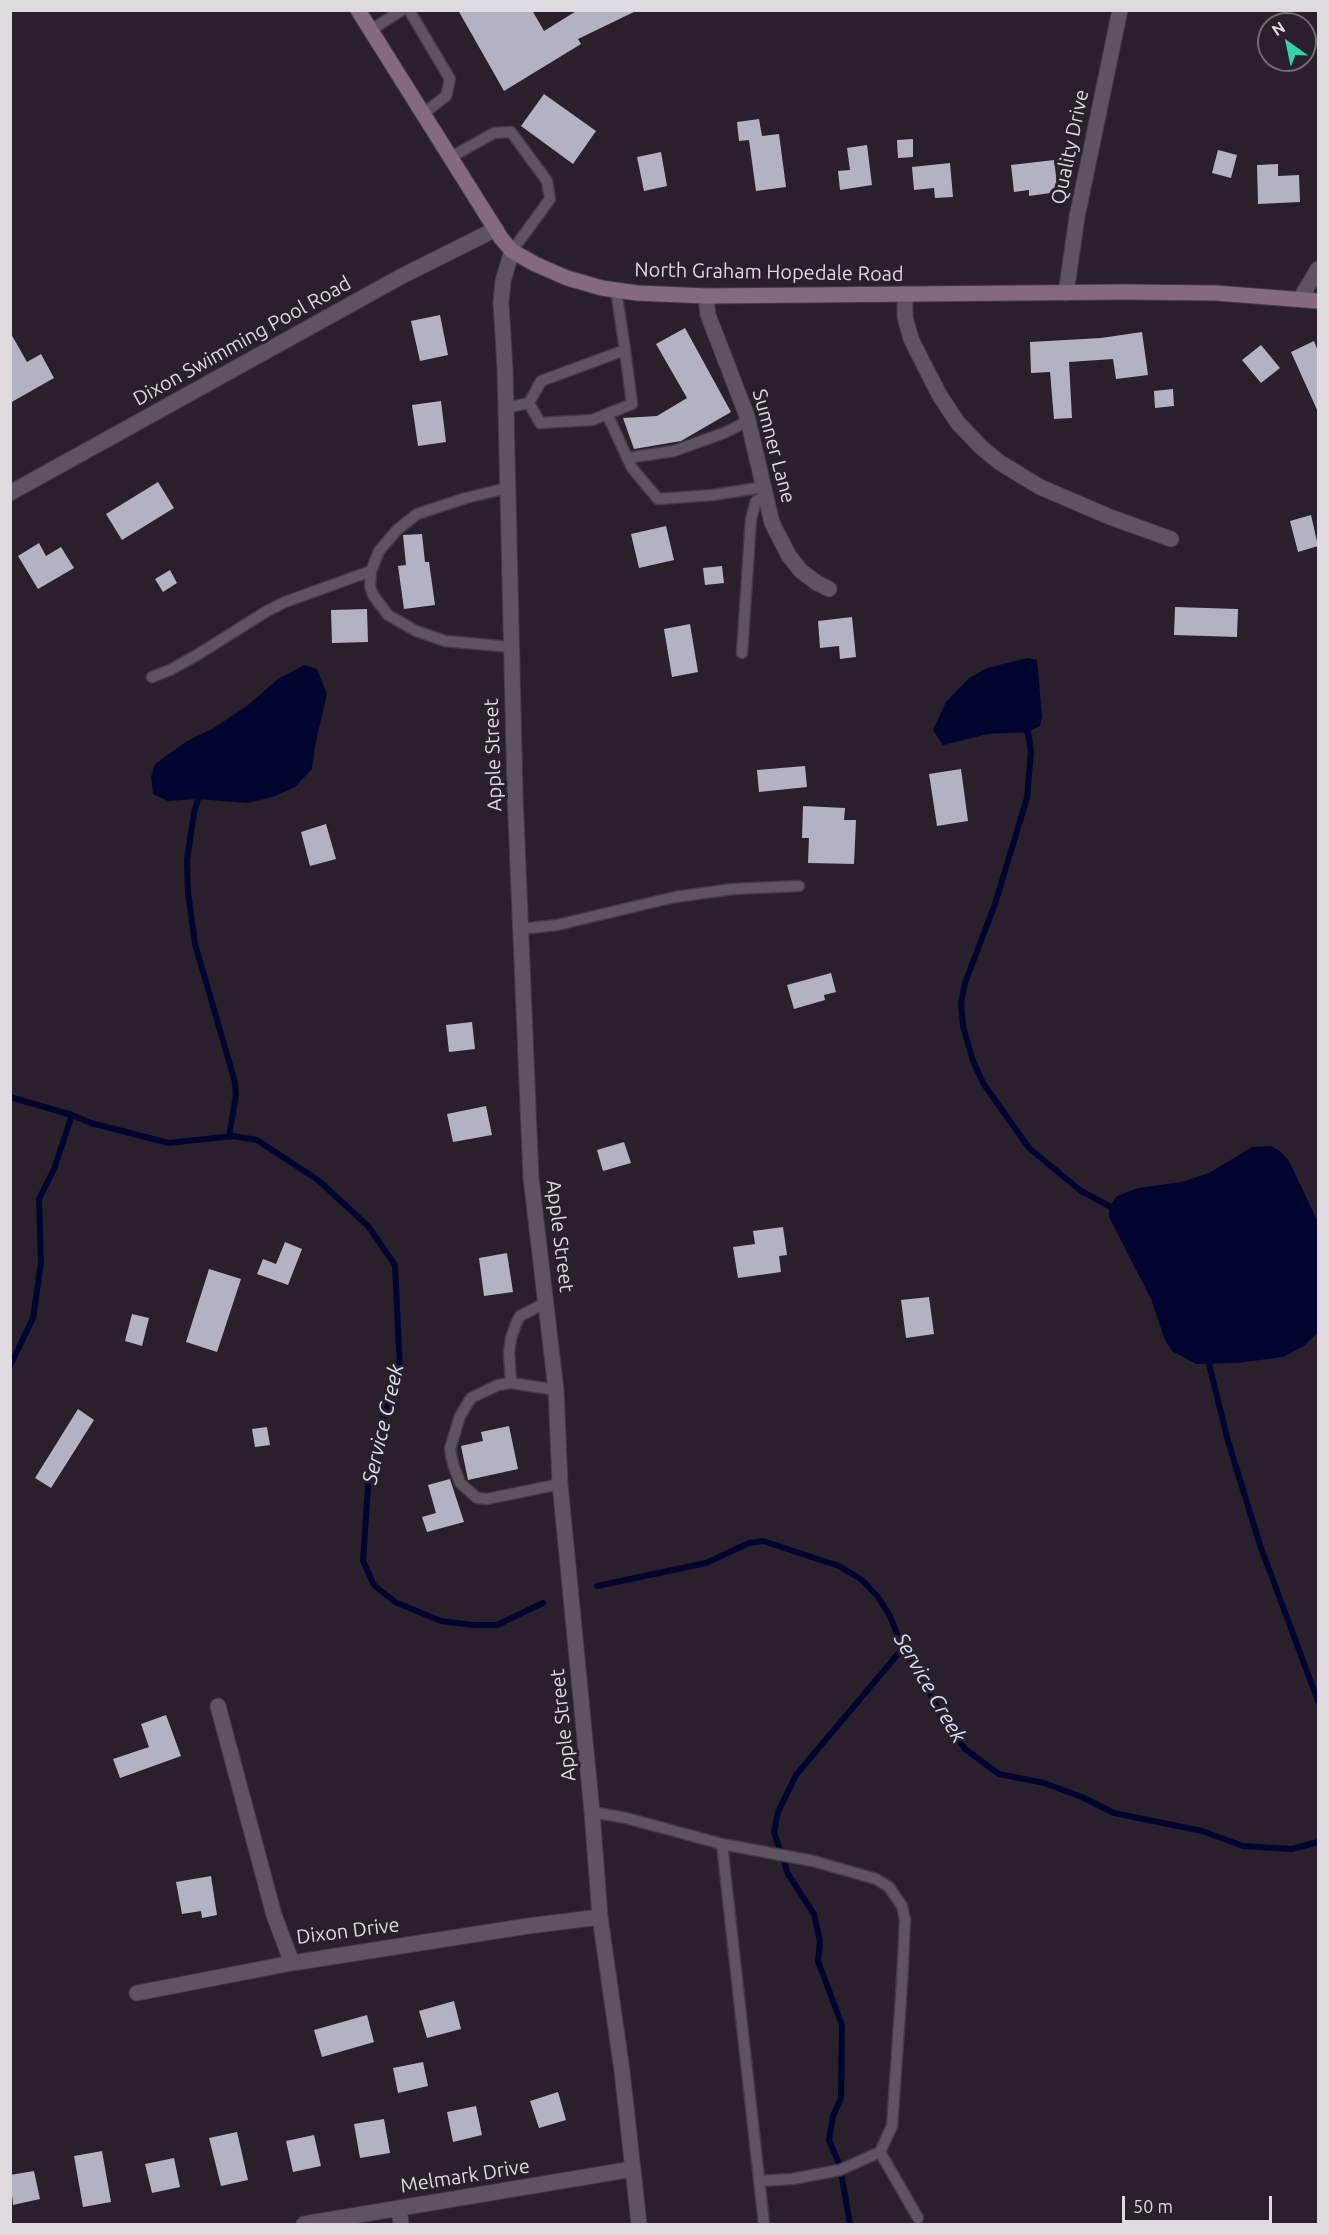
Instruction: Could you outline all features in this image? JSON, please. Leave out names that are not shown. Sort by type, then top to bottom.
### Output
[{"type":"street","name":"North Graham Hopedale Road","points":[[358,10],[495,229],[512,251],[567,279],[637,293],[706,296],[1216,293],[1318,301]]},
{"type":"street","name":"Quality Drive","points":[[1066,293],[1077,217],[1120,10]]},
{"type":"street","name":"Dixon Swimming Pool Road","points":[[10,494],[382,286],[495,229]]},
{"type":"street","name":"Apple Street","points":[[512,251],[505,274],[501,302],[520,929],[531,1178],[556,1390],[560,1484],[600,1917],[622,2072],[639,2224]]},
{"type":"street","points":[[1300,299],[1318,269]]},
{"type":"street","points":[[904,294],[905,317],[916,349],[940,396],[958,423],[981,447],[999,462],[1040,487],[1172,540]]},
{"type":"street","name":"Sumner Lane","points":[[706,296],[708,315],[748,421],[772,523],[789,556],[801,571],[829,589]]},
{"type":"street","name":"Dixon Drive","points":[[218,1706],[274,1915],[292,1963],[600,1917]]},
{"type":"street","points":[[137,1993],[292,1963]]},
{"type":"street","name":"Melmark Drive","points":[[304,2224],[633,2169]]},
{"type":"street","points":[[399,2208],[401,2224]]},
{"type":"lane","points":[[371,30],[402,10]]},
{"type":"lane","points":[[409,10],[450,79],[446,96],[423,114]]},
{"type":"lane","points":[[451,157],[494,133],[511,132],[547,181],[550,199],[512,251]]},
{"type":"lane","points":[[529,403],[540,423],[592,420],[632,404],[616,290]]},
{"type":"lane","points":[[506,408],[529,403],[541,381],[625,351]]},
{"type":"lane","points":[[607,414],[632,468],[658,499],[765,491]]},
{"type":"lane","points":[[627,458],[674,452],[724,434],[748,421]]},
{"type":"lane","points":[[507,488],[417,514],[397,530],[379,551],[371,571],[370,586],[379,604],[388,615],[416,631],[445,641],[511,647]]},
{"type":"lane","points":[[742,654],[751,519],[756,501],[765,491]]},
{"type":"lane","points":[[152,677],[170,670],[285,602],[371,571]]},
{"type":"lane","points":[[520,929],[557,925],[675,897],[733,889],[799,886]]},
{"type":"lane","points":[[511,1383],[509,1353],[516,1324],[520,1316],[547,1302]]},
{"type":"lane","points":[[556,1390],[511,1383],[498,1385],[471,1398],[460,1416],[450,1449],[460,1483],[477,1498],[487,1499],[560,1484]]},
{"type":"lane","points":[[592,1812],[626,1818],[722,1844],[813,1861],[876,1879],[889,1887],[899,1899],[905,1920],[903,1983],[892,2126],[880,2152],[840,2170],[792,2179],[759,2181]]},
{"type":"lane","points":[[722,1844],[764,2224]]},
{"type":"lane","points":[[880,2152],[918,2218]]},
{"type":"water","points":[[1027,658],[1037,660],[1042,716],[1040,726],[1028,732],[988,734],[943,745],[933,730],[946,702],[969,678],[987,668]]},
{"type":"water","points":[[304,665],[317,669],[327,694],[312,769],[295,787],[273,797],[247,803],[198,799],[168,801],[153,794],[151,777],[155,764],[187,741],[212,729],[247,706],[278,679]]},
{"type":"water","points":[[1271,1146],[1280,1151],[1289,1161],[1318,1222],[1318,1332],[1304,1346],[1283,1357],[1237,1363],[1196,1364],[1172,1351],[1165,1340],[1151,1299],[1109,1217],[1109,1207],[1117,1196],[1138,1188],[1182,1182],[1209,1173],[1252,1147]]},
{"type":"building","points":[[458,10],[532,10],[544,31],[578,10],[638,10],[578,39],[581,44],[504,91]]},
{"type":"building","points":[[544,94],[596,131],[573,164],[521,126]]},
{"type":"building","points":[[759,119],[762,136],[779,134],[786,187],[756,191],[749,140],[739,141],[737,122]]},
{"type":"building","points":[[913,139],[913,157],[898,158],[897,140]]},
{"type":"building","points":[[867,145],[872,185],[840,190],[838,171],[850,170],[847,148]]},
{"type":"building","points":[[1218,150],[1237,155],[1231,178],[1212,173]]},
{"type":"building","points":[[661,152],[667,186],[644,191],[637,157]]},
{"type":"building","points":[[1054,160],[1058,192],[1029,196],[1029,190],[1014,192],[1011,165]]},
{"type":"building","points":[[950,163],[953,197],[935,198],[934,188],[914,190],[912,167]]},
{"type":"building","points":[[1278,164],[1278,176],[1299,175],[1300,202],[1258,204],[1257,165]]},
{"type":"building","points":[[440,315],[448,355],[420,361],[411,321]]},
{"type":"building","points":[[685,328],[731,412],[681,441],[634,449],[623,418],[657,416],[687,398],[656,344]]},
{"type":"building","points":[[10,332],[27,362],[41,354],[54,378],[10,403]]},
{"type":"building","points":[[1142,332],[1148,375],[1116,379],[1113,359],[1069,362],[1072,418],[1054,419],[1050,372],[1031,373],[1030,342],[1101,338]]},
{"type":"building","points":[[1314,341],[1318,351],[1318,412],[1291,352]]},
{"type":"building","points":[[1261,345],[1280,368],[1261,383],[1242,360]]},
{"type":"building","points":[[1173,389],[1174,406],[1155,408],[1154,391]]},
{"type":"building","points":[[441,401],[446,442],[418,446],[412,405]]},
{"type":"building","points":[[158,482],[174,508],[122,540],[106,514]]},
{"type":"building","points":[[1311,515],[1318,546],[1298,552],[1290,521]]},
{"type":"building","points":[[666,526],[674,560],[639,568],[631,534]]},
{"type":"building","points":[[422,534],[425,562],[429,562],[435,605],[404,609],[398,566],[406,565],[403,535]]},
{"type":"building","points":[[39,543],[46,556],[61,547],[74,568],[38,589],[18,556]]},
{"type":"building","points":[[722,566],[724,583],[705,585],[703,568]]},
{"type":"building","points":[[170,570],[177,583],[163,592],[155,579]]},
{"type":"building","points":[[1175,607],[1238,609],[1237,637],[1174,635]]},
{"type":"building","points":[[367,609],[368,642],[332,643],[331,610]]},
{"type":"building","points":[[852,617],[856,657],[840,659],[839,646],[820,648],[818,621]]},
{"type":"building","points":[[690,624],[698,672],[672,677],[664,629]]},
{"type":"building","points":[[805,766],[807,787],[759,792],[757,770]]},
{"type":"building","points":[[961,769],[968,821],[937,826],[929,774]]},
{"type":"building","points":[[803,806],[845,808],[844,820],[856,820],[854,864],[808,863],[809,838],[802,838]]},
{"type":"building","points":[[326,824],[336,859],[310,866],[301,832]]},
{"type":"building","points":[[831,973],[836,992],[824,995],[825,1000],[794,1009],[787,985]]},
{"type":"building","points":[[472,1022],[475,1049],[449,1052],[446,1025]]},
{"type":"building","points":[[486,1106],[492,1135],[453,1142],[447,1114]]},
{"type":"building","points":[[624,1142],[631,1163],[603,1171],[597,1150]]},
{"type":"building","points":[[783,1227],[787,1255],[779,1256],[781,1272],[738,1278],[733,1247],[755,1244],[753,1231]]},
{"type":"building","points":[[285,1242],[302,1249],[288,1285],[257,1274],[263,1259],[276,1264]]},
{"type":"building","points":[[507,1253],[513,1292],[484,1296],[479,1258]]},
{"type":"building","points":[[209,1269],[241,1279],[217,1352],[186,1342]]},
{"type":"building","points":[[929,1297],[934,1334],[906,1338],[901,1300]]},
{"type":"building","points":[[132,1314],[149,1318],[142,1346],[125,1341]]},
{"type":"building","points":[[78,1409],[94,1420],[51,1488],[35,1478]]},
{"type":"building","points":[[509,1426],[518,1469],[468,1480],[461,1446],[483,1441],[481,1432]]},
{"type":"building","points":[[267,1427],[270,1445],[255,1447],[252,1429]]},
{"type":"building","points":[[450,1479],[464,1522],[427,1532],[422,1517],[436,1513],[428,1485]]},
{"type":"building","points":[[166,1715],[181,1756],[120,1778],[113,1759],[149,1747],[141,1724]]},
{"type":"building","points":[[211,1876],[217,1915],[202,1918],[201,1911],[182,1914],[176,1882]]},
{"type":"building","points":[[454,2001],[461,2029],[427,2038],[419,2011]]},
{"type":"building","points":[[367,2015],[374,2042],[322,2057],[314,2030]]},
{"type":"building","points":[[423,2062],[428,2086],[398,2093],[393,2068]]},
{"type":"building","points":[[558,2092],[566,2120],[539,2128],[530,2101]]},
{"type":"building","points":[[476,2106],[482,2135],[453,2142],[447,2112]]},
{"type":"building","points":[[384,2119],[390,2153],[360,2158],[354,2124]]},
{"type":"building","points":[[237,2132],[248,2180],[221,2186],[209,2138]]},
{"type":"building","points":[[314,2135],[321,2166],[293,2172],[286,2141]]},
{"type":"building","points":[[102,2151],[111,2202],[83,2207],[74,2156]]},
{"type":"building","points":[[174,2158],[180,2187],[152,2193],[145,2164]]},
{"type":"building","points":[[34,2171],[40,2199],[13,2205],[10,2175]]},
{"type":"waterway","points":[[1022,728],[1028,732],[1031,752],[1027,798],[995,904],[965,983],[961,1003],[963,1026],[973,1061],[983,1083],[1029,1148],[1081,1191],[1115,1209]]},
{"type":"waterway","points":[[204,794],[198,799],[194,813],[187,860],[188,892],[195,944],[235,1082],[236,1095],[229,1137]]},
{"type":"waterway","name":"Service Creek","points":[[10,1097],[72,1115],[91,1123],[169,1143],[233,1136],[257,1140],[318,1180],[368,1226],[395,1265],[400,1370],[382,1421],[369,1472],[363,1561],[374,1585],[395,1602],[441,1621],[473,1625],[497,1625],[543,1603]]},
{"type":"waterway","points":[[10,1366],[33,1318],[41,1263],[39,1199],[54,1169],[72,1115]]},
{"type":"waterway","points":[[1209,1355],[1209,1364],[1228,1441],[1260,1545],[1318,1701]]},
{"type":"waterway","name":"Service Creek","points":[[597,1586],[706,1563],[749,1543],[763,1541],[839,1566],[862,1580],[878,1597],[890,1616],[903,1648],[944,1721],[965,1749],[999,1774],[1044,1783],[1082,1797],[1114,1813],[1202,1831],[1243,1846],[1292,1849],[1318,1842]]},
{"type":"waterway","points":[[850,2224],[840,2166],[829,2140],[833,2116],[841,2098],[842,2025],[818,1961],[820,1941],[814,1914],[788,1874],[774,1832],[778,1812],[796,1775],[903,1648]]}]
